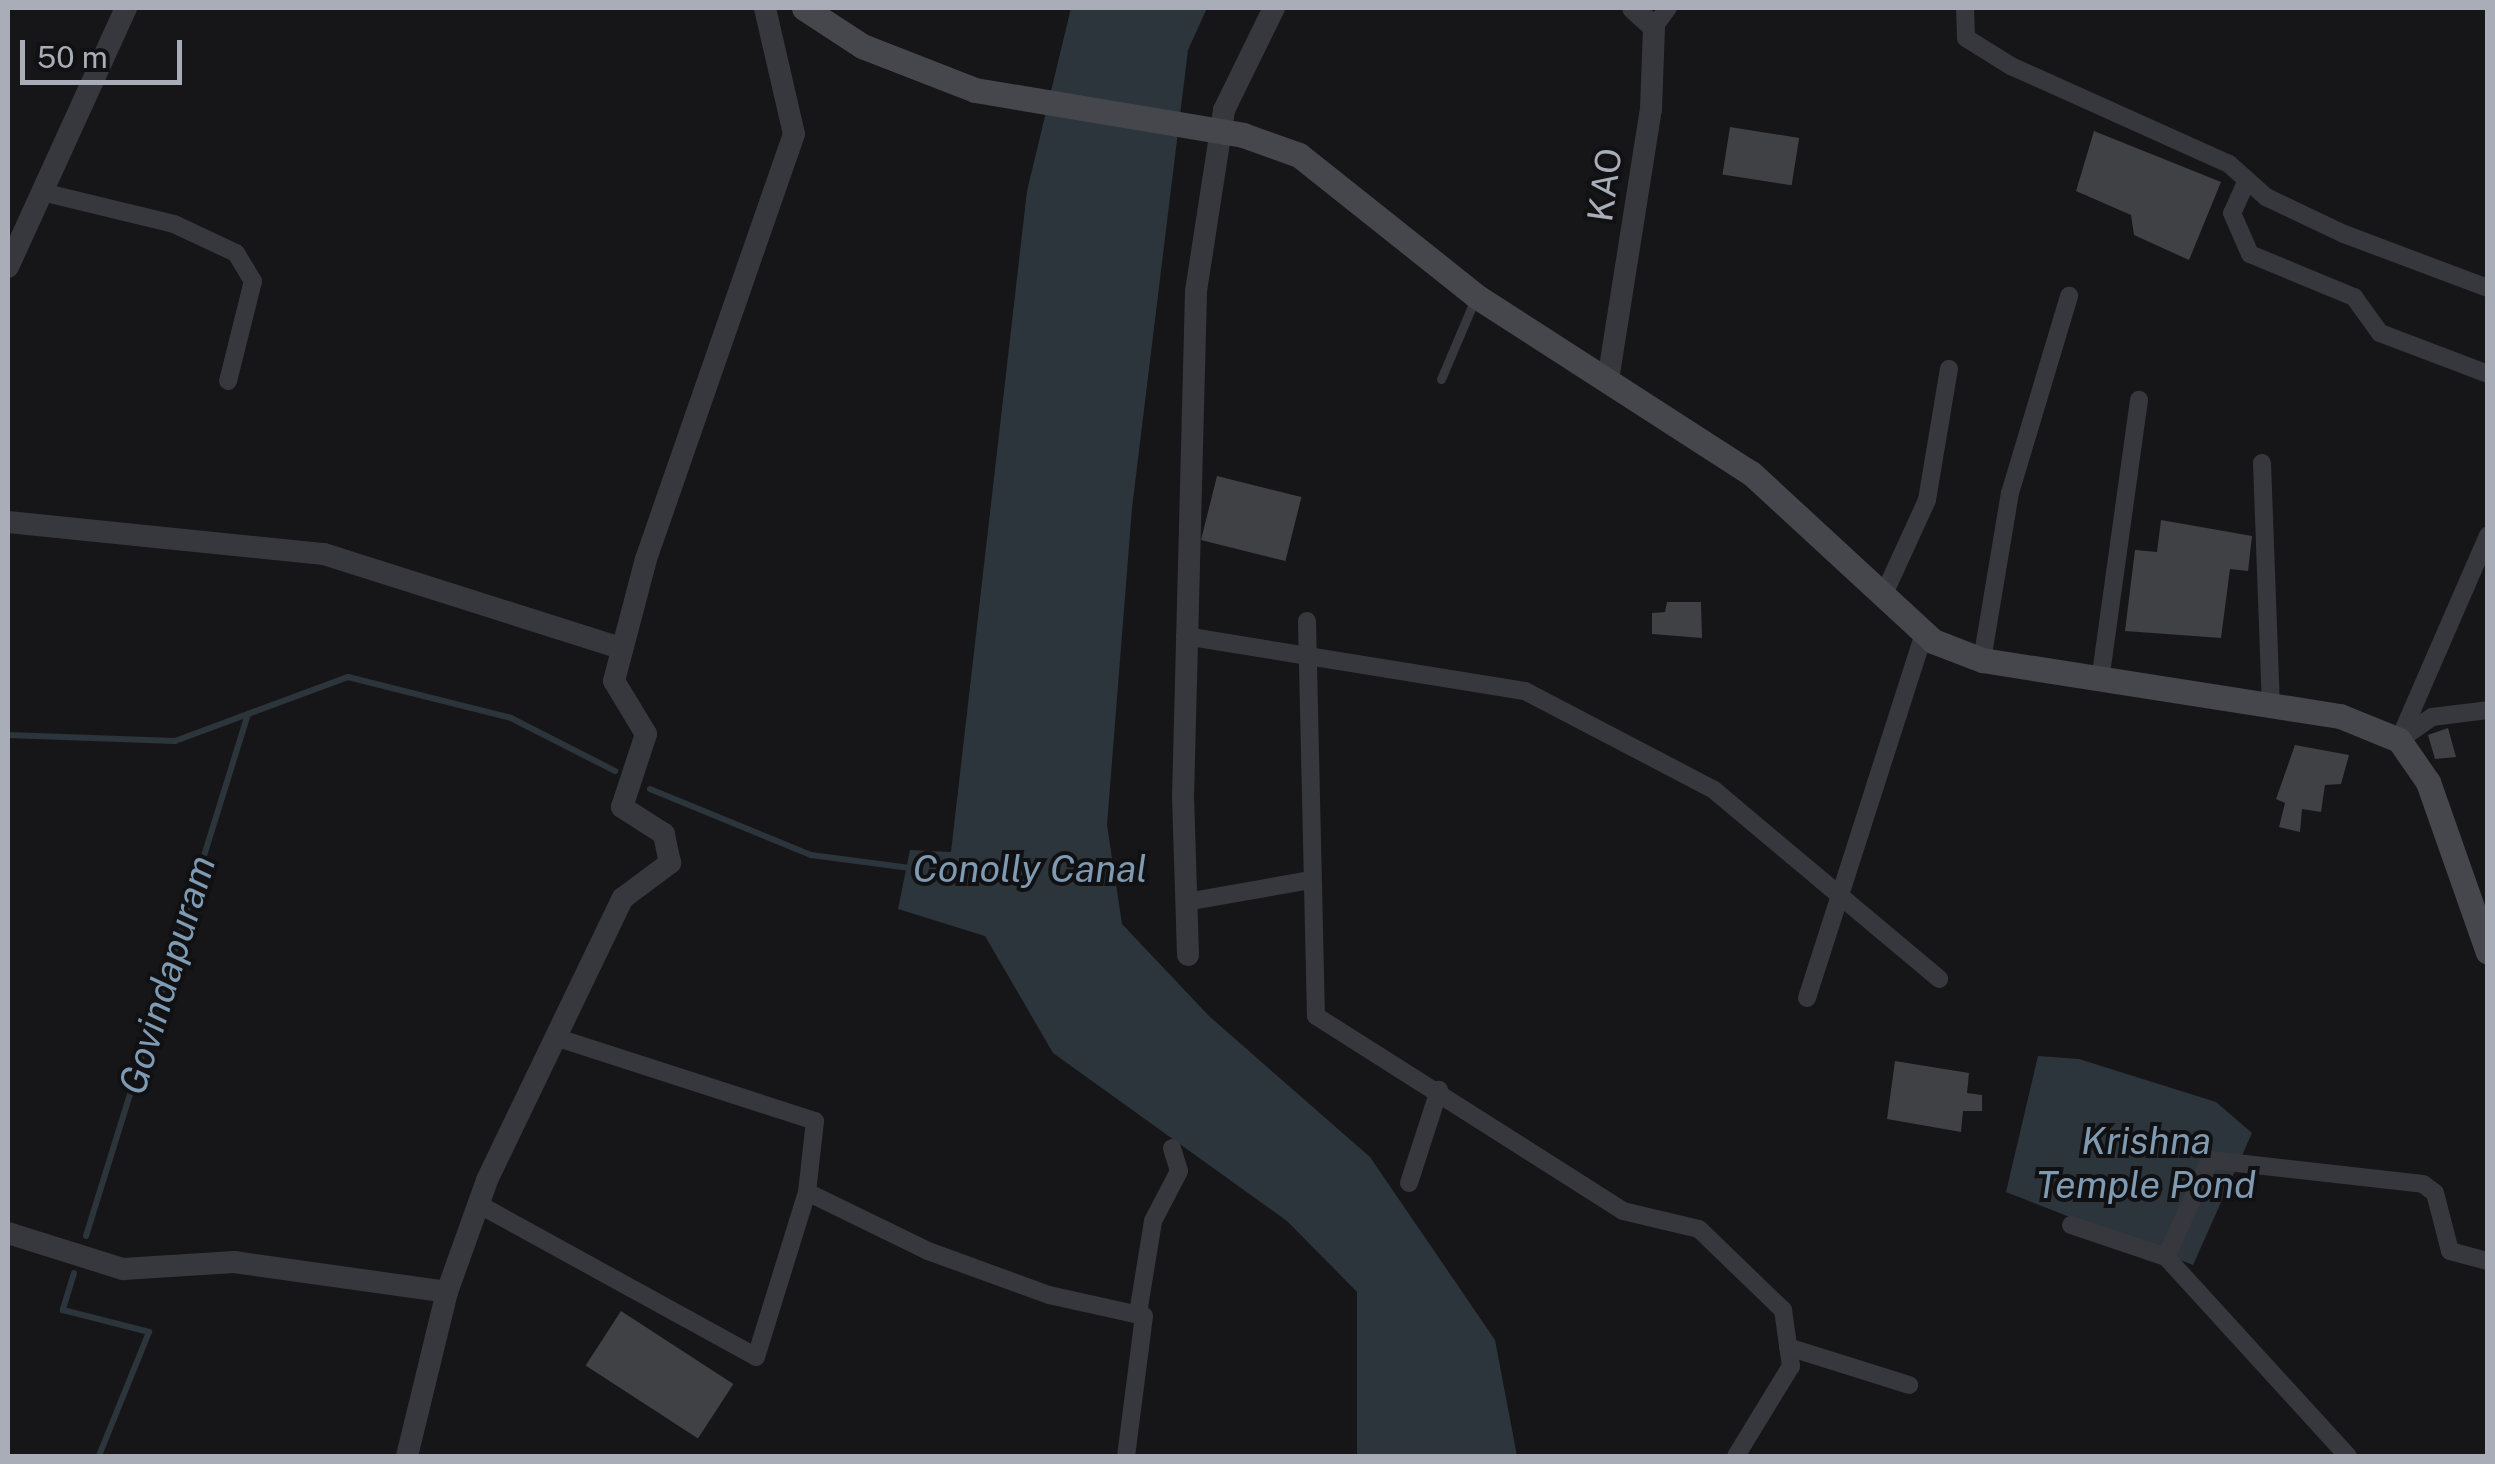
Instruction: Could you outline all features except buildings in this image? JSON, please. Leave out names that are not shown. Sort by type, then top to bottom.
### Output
[{"type":"main road","points":[[804,8],[862,46],[975,90],[1242,135],[1299,154],[1476,296],[1751,473],[1924,634],[1982,660],[2340,716],[2399,740],[2428,782],[2488,952]]},
{"type":"street","points":[[10,255],[126,8]]},
{"type":"street","points":[[407,1456],[447,1292],[478,1204],[623,898],[663,874],[670,856],[664,834],[622,808],[646,734],[614,681],[620,648],[794,134],[765,8]]},
{"type":"street","points":[[1188,955],[1185,636],[1197,536],[1196,291],[1224,110],[1274,8]]},
{"type":"street","name":"KAO","points":[[1608,380],[1644,162],[1661,17],[1633,8]]},
{"type":"street","points":[[1965,8],[1966,38],[2010,66],[2247,180],[2344,234],[2488,288]]},
{"type":"street","points":[[2247,180],[2232,213],[2250,254],[2354,297],[2380,333],[2488,374]]},
{"type":"street","points":[[42,192],[174,224],[236,253],[253,280],[228,381]]},
{"type":"street","points":[[1982,660],[2010,493],[2069,296]]},
{"type":"street","points":[[1884,594],[1927,500],[1948,369]]},
{"type":"street","points":[[2100,681],[2139,400]]},
{"type":"street","points":[[2262,464],[2271,704]]},
{"type":"street","points":[[8,522],[324,554],[620,648]]},
{"type":"street","points":[[2399,740],[2488,535]]},
{"type":"street","points":[[1306,620],[1316,1016],[1439,1090],[1622,1212],[1699,1229],[1783,1310],[1791,1366],[1736,1456]]},
{"type":"street","points":[[1807,998],[1835,897],[1924,634]]},
{"type":"street","points":[[1185,636],[1307,662],[1525,692],[1714,790],[1835,897],[1939,979]]},
{"type":"street","points":[[2399,740],[2432,717],[2488,710]]},
{"type":"street","points":[[1186,902],[1311,880]]},
{"type":"street","points":[[478,1204],[756,1357],[807,1192],[814,1122],[558,1038]]},
{"type":"street","points":[[1408,1183],[1439,1090]]},
{"type":"street","points":[[1138,1313],[1153,1221],[1180,1171],[1172,1148]]},
{"type":"street","points":[[2166,1257],[2210,1160],[2423,1184],[2435,1192],[2450,1251],[2488,1261]]},
{"type":"street","points":[[807,1192],[928,1251],[1049,1294],[1138,1313],[1150,1326],[1126,1456]]},
{"type":"street","points":[[2071,1225],[2166,1257],[2348,1456]]},
{"type":"street","points":[[8,1233],[122,1269],[234,1262],[447,1292]]},
{"type":"street","points":[[1788,1347],[1908,1386]]},
{"type":"lane","points":[[1441,378],[1476,296]]},
{"type":"water","name":"Conolly Canal","points":[[1071,8],[1207,8],[1188,50],[1132,508],[1107,825],[1122,924],[1209,1016],[1370,1157],[1495,1340],[1517,1456],[1357,1456],[1357,1292],[1287,1221],[1053,1053],[985,936],[898,909],[910,850],[951,852],[1027,191]]},
{"type":"water","name":"Krishna Temple Pond","points":[[2038,1056],[2079,1059],[2216,1102],[2252,1133],[2193,1265],[2006,1192]]},
{"type":"waterway","points":[[8,735],[175,741],[348,677],[511,718],[615,771]]},
{"type":"waterway","name":"Govindapuram","points":[[86,1236],[248,714]]},
{"type":"waterway","points":[[650,789],[811,855],[910,868]]},
{"type":"waterway","name":"Govindapuram","points":[[74,1273],[63,1310],[149,1332],[99,1456]]}]
